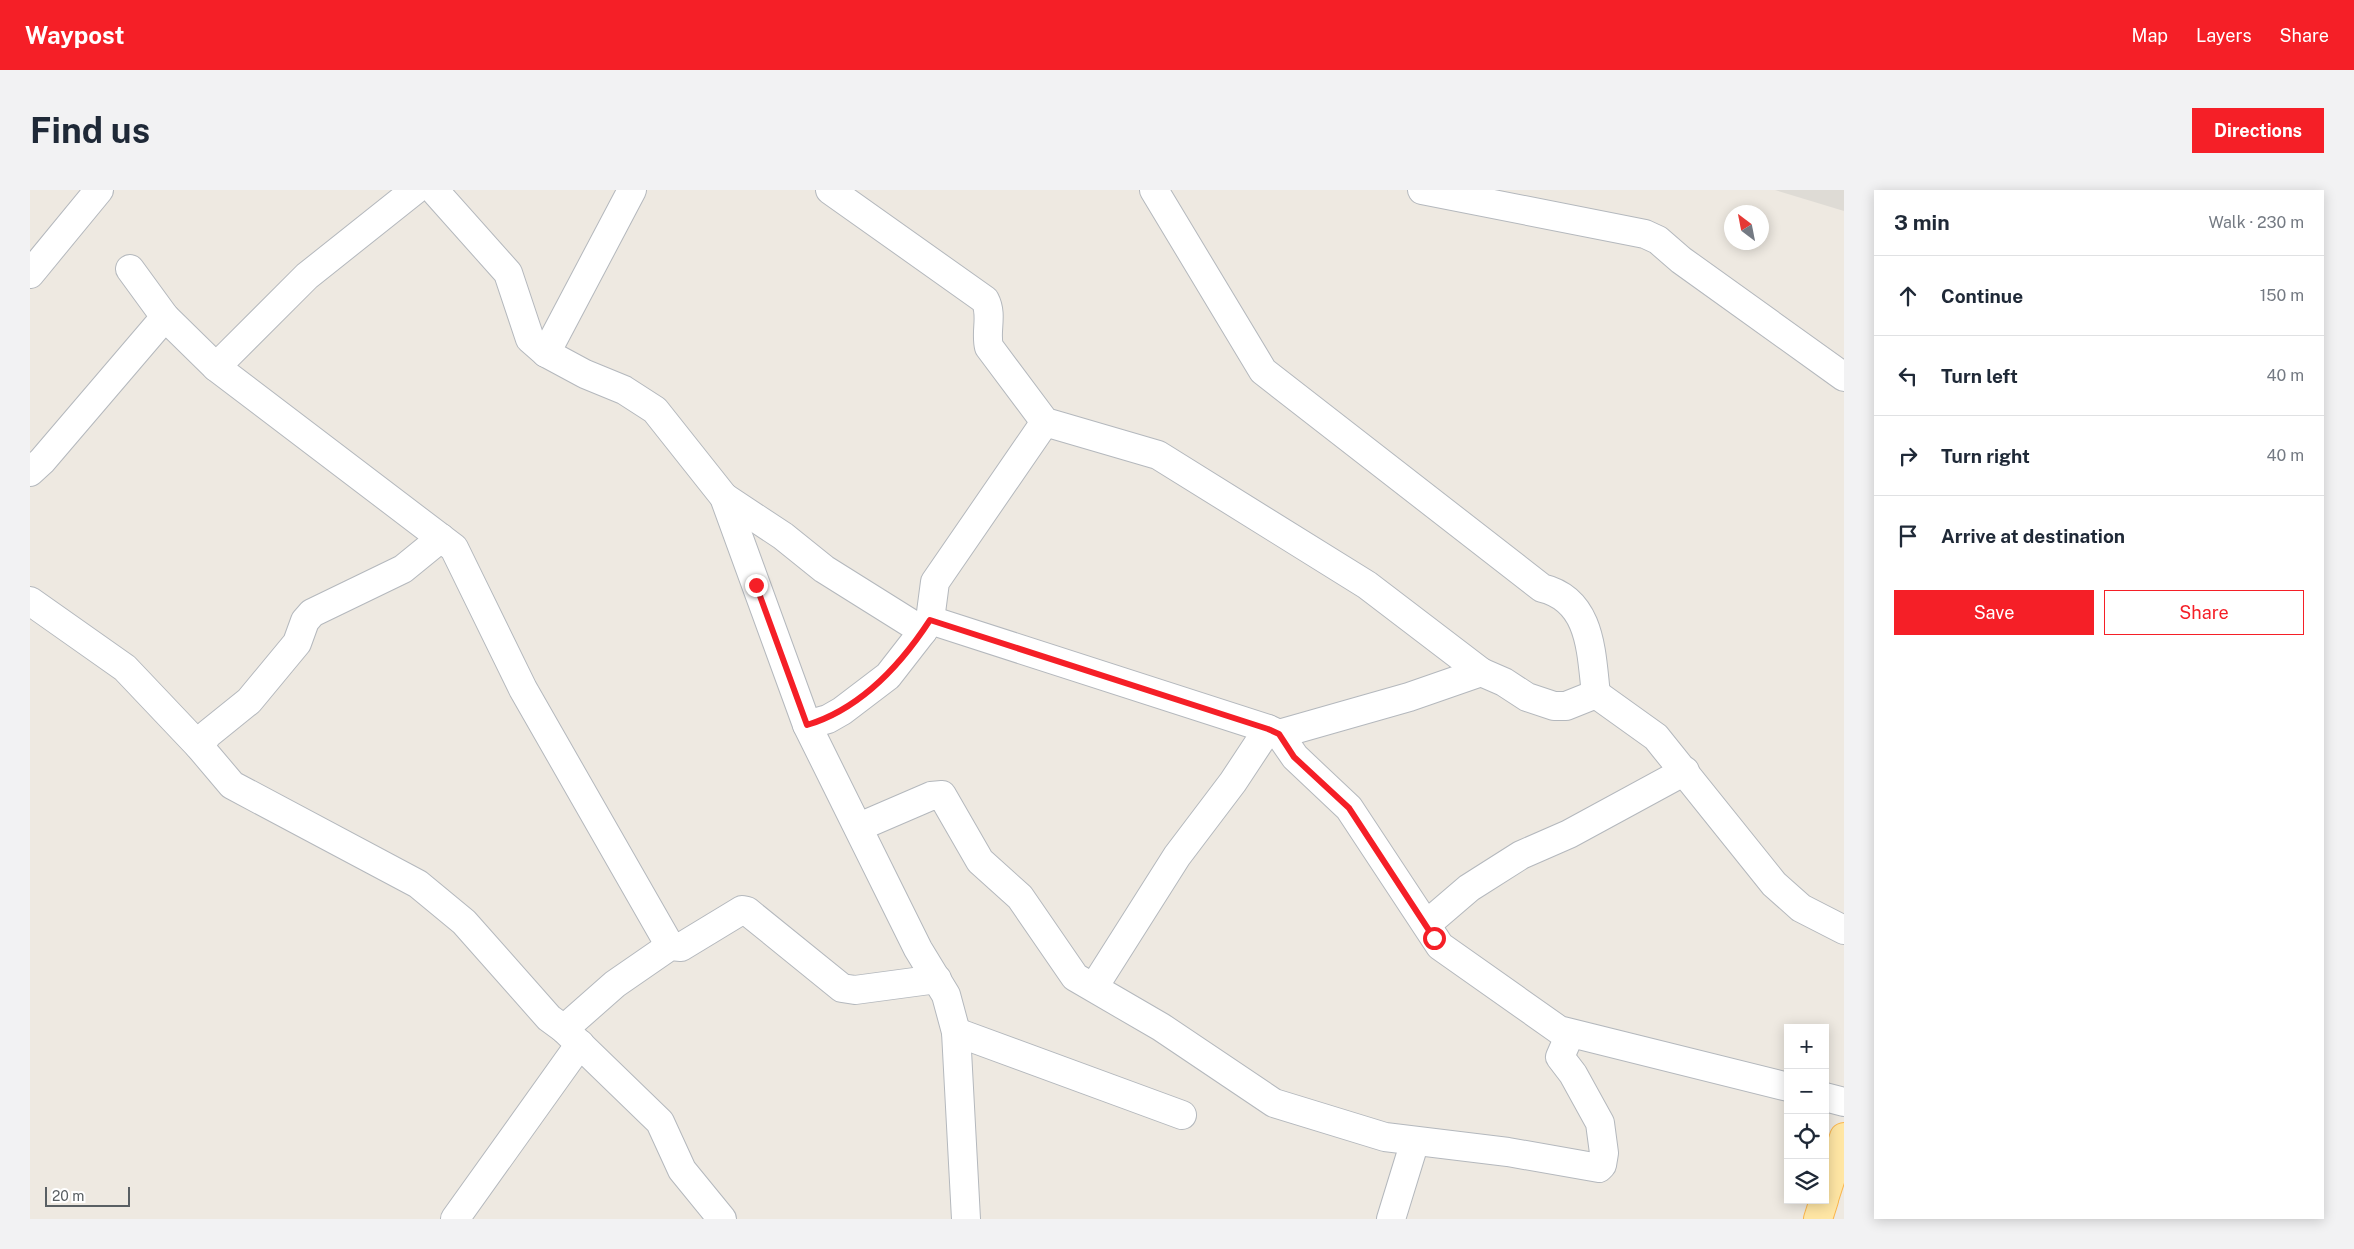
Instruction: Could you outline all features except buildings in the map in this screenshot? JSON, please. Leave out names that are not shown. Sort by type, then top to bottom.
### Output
[{"type":"main road","points":[[1829,1184],[1844,1137]]},
{"type":"main road","points":[[1818,1219],[1823,1204]]},
{"type":"street","points":[[30,274],[99,190]]},
{"type":"street","points":[[216,367],[306,276],[415,190]]},
{"type":"street","points":[[434,190],[508,274],[530,339],[546,353],[585,374],[624,390],[655,410],[724,497],[783,536],[824,569],[926,626],[1274,731],[1409,697],[1481,672]]},
{"type":"street","points":[[546,353],[632,190]]},
{"type":"street","points":[[830,190],[985,300],[989,308],[987,338],[989,347],[1045,422],[1158,455],[1367,585],[1481,672],[1504,682],[1527,697],[1554,706],[1566,706],[1596,694]]},
{"type":"street","points":[[1154,190],[1263,371],[1542,588],[1551,590],[1572,603],[1579,613],[1590,638],[1596,694],[1656,738],[1685,771],[1774,884],[1801,908],[1844,930]]},
{"type":"street","points":[[1422,190],[1646,234],[1658,240],[1681,260],[1844,377]]},
{"type":"street","points":[[130,269],[165,317],[216,367],[454,548],[523,689],[670,946]]},
{"type":"street","points":[[30,472],[42,462],[165,317]]},
{"type":"street","points":[[807,725],[828,719],[842,711],[888,676],[926,626],[935,582],[1045,422]]},
{"type":"street","points":[[724,497],[807,725],[918,949],[946,995],[956,1032],[966,1219]]},
{"type":"street","points":[[199,746],[208,734],[249,701],[297,643],[305,621],[312,613],[403,569],[441,538]]},
{"type":"street","points":[[30,601],[125,668],[199,746],[232,785],[418,884],[464,922],[549,1018],[572,1036],[660,1122],[682,1170],[722,1219]]},
{"type":"street","points":[[1274,731],[1294,757],[1349,808],[1440,946],[1559,1030],[1784,1086]]},
{"type":"street","points":[[1094,987],[1177,856],[1274,731]]},
{"type":"street","points":[[1426,924],[1469,888],[1521,855],[1569,834],[1685,771]]},
{"type":"street","points":[[859,827],[931,796],[942,795],[980,861],[1020,897],[1075,976],[1202,1053],[1274,1103],[1385,1137],[1508,1152],[1599,1168],[1602,1165],[1604,1153],[1600,1123],[1573,1074],[1560,1057],[1570,1034]]},
{"type":"street","points":[[455,1219],[572,1036],[615,984],[670,946],[681,947],[742,910],[747,911],[842,988],[855,990],[937,979]]},
{"type":"street","points":[[956,1032],[1182,1115]]},
{"type":"street","points":[[1829,1098],[1844,1102]]},
{"type":"street","points":[[1390,1219],[1415,1141]]},
{"type":"shaded area","points":[[1775,190],[1844,190],[1844,211]]},
{"type":"route","points":[[756,585],[807,725],[828,719],[842,711],[888,676],[930,620],[1279,734],[1294,757],[1349,808],[1434,938]]}]
